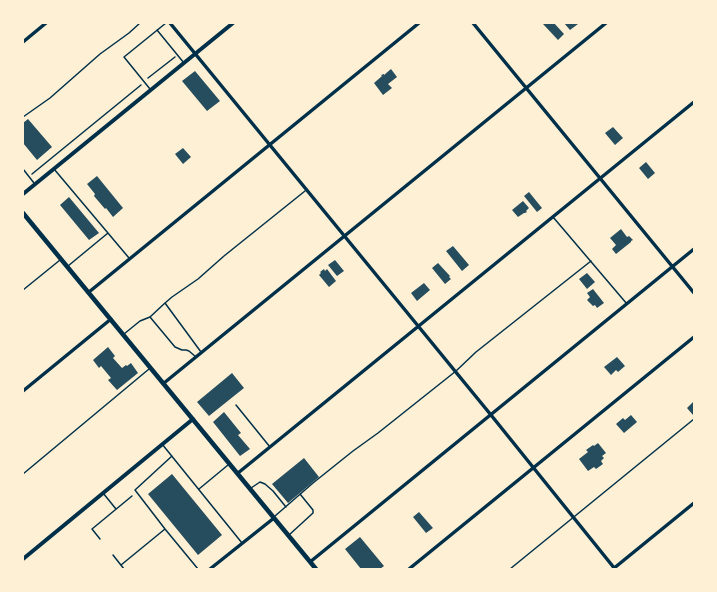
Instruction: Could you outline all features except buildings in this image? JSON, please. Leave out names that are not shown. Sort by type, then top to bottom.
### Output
[{"type":"main road","points":[[23,212],[316,569]]},
{"type":"street","points":[[23,42],[46,23]]},
{"type":"street","points":[[170,23],[456,371],[614,569],[694,503]]},
{"type":"street","points":[[23,194],[233,23]]},
{"type":"street","points":[[89,292],[419,23]]},
{"type":"street","points":[[473,23],[694,293]]},
{"type":"street","points":[[164,383],[606,23]]},
{"type":"street","points":[[238,473],[694,102]]},
{"type":"street","points":[[310,562],[694,249]]},
{"type":"street","points":[[23,391],[111,319]]},
{"type":"street","points":[[409,569],[694,337]]},
{"type":"street","points":[[23,559],[193,419]]},
{"type":"street","points":[[210,569],[274,518]]},
{"type":"lane","points":[[23,117],[50,98],[100,54],[140,23]]},
{"type":"lane","points":[[151,90],[124,58],[166,23]]},
{"type":"lane","points":[[157,30],[184,63]]},
{"type":"lane","points":[[23,169],[36,184]]},
{"type":"lane","points":[[54,169],[129,259]]},
{"type":"lane","points":[[124,335],[140,321],[150,317],[172,297],[198,279],[224,256],[307,190]]},
{"type":"lane","points":[[553,217],[627,304]]},
{"type":"lane","points":[[68,266],[108,233]]},
{"type":"lane","points":[[23,290],[62,259]]},
{"type":"lane","points":[[274,518],[300,494],[456,371],[476,352],[590,261]]},
{"type":"lane","points":[[165,303],[201,352]]},
{"type":"lane","points":[[150,317],[175,346],[182,350],[190,351],[196,357]]},
{"type":"lane","points":[[23,474],[151,368]]},
{"type":"lane","points":[[236,405],[270,447]]},
{"type":"lane","points":[[510,569],[694,419]]},
{"type":"lane","points":[[162,444],[242,543]]},
{"type":"lane","points":[[172,456],[135,490],[198,569]]},
{"type":"lane","points":[[198,489],[230,464]]},
{"type":"lane","points":[[250,489],[260,482],[265,484],[286,507]]},
{"type":"lane","points":[[103,493],[116,509]]},
{"type":"lane","points":[[288,536],[313,513],[313,510],[300,494]]},
{"type":"lane","points":[[100,539],[92,529],[132,496]]},
{"type":"lane","points":[[121,564],[165,529]]},
{"type":"lane","points":[[113,555],[124,569]]},
{"type":"path","points":[[29,176],[177,55]]}]
